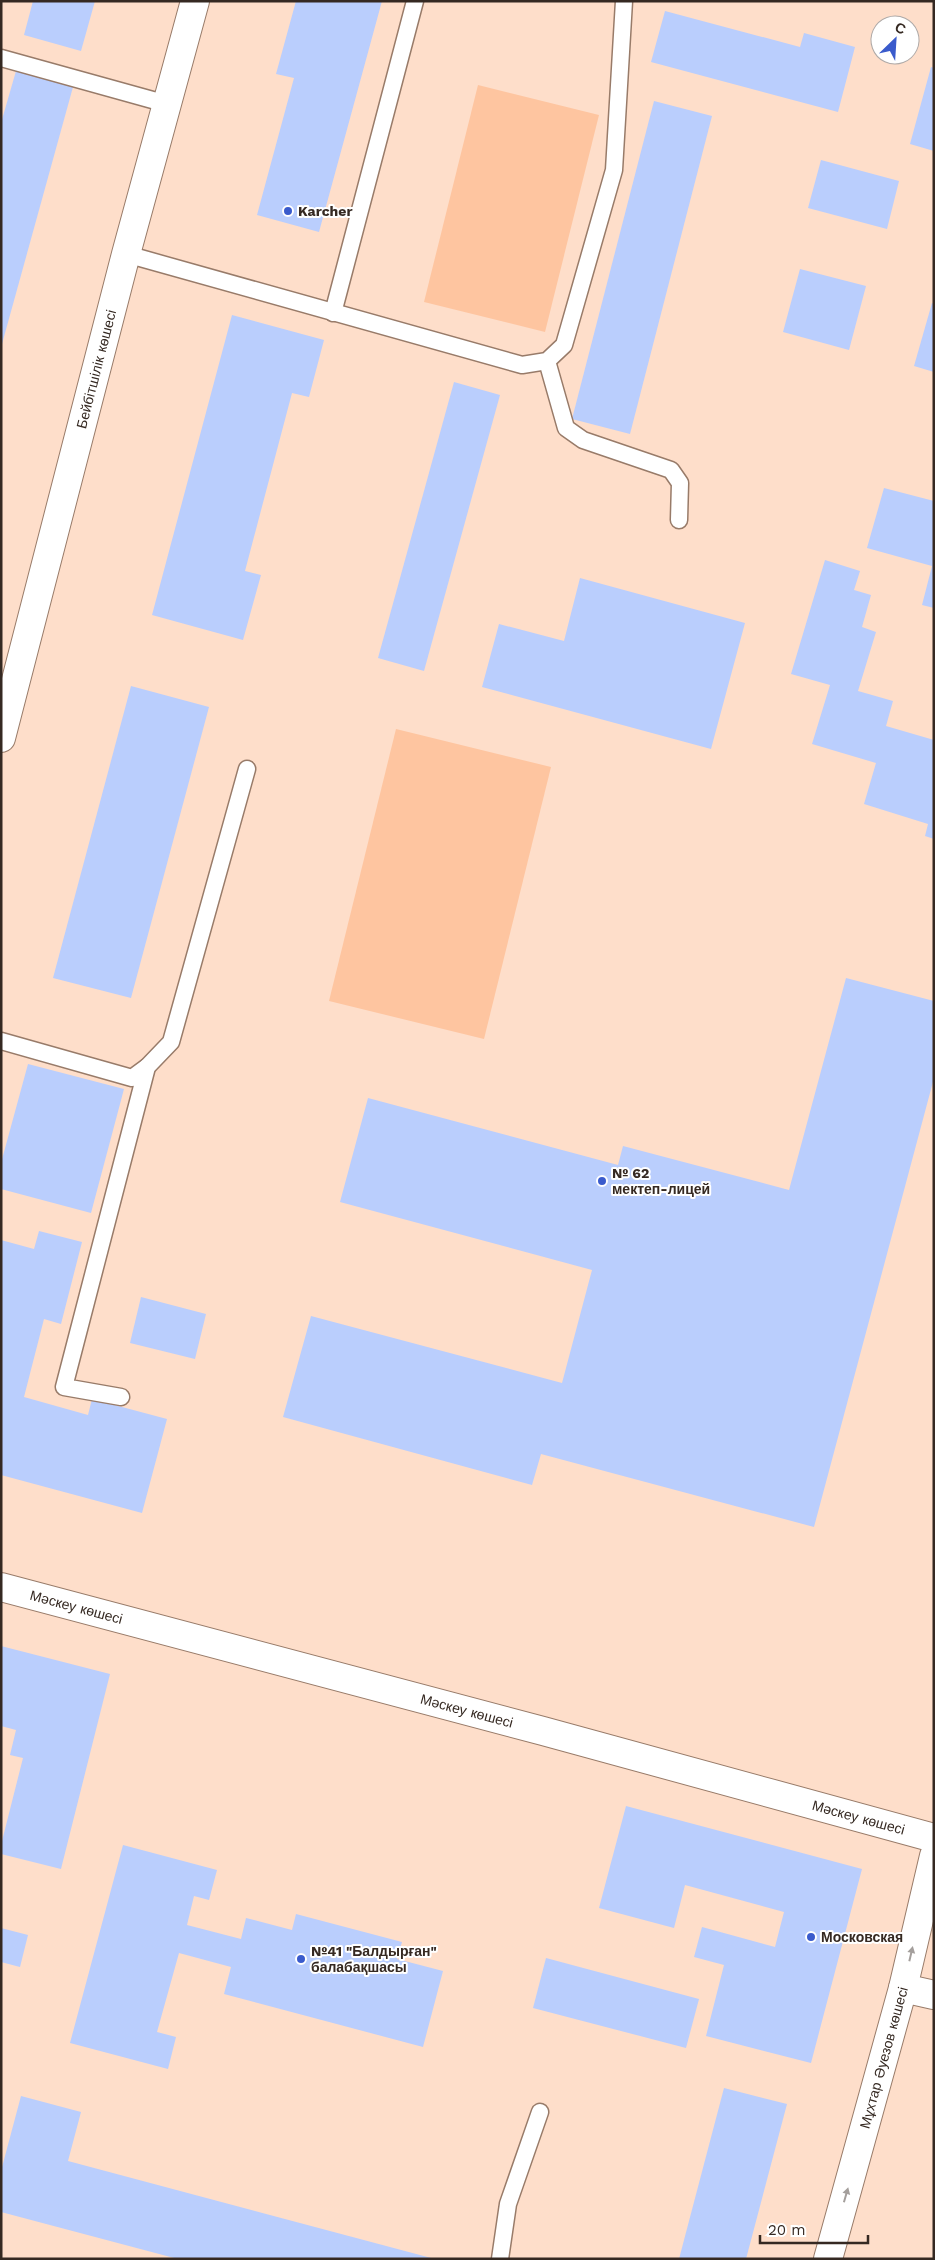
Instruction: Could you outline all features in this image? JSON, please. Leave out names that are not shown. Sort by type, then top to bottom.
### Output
[{"type":"street","name":"Бейбітшілік көшесі","points":[[1,738],[126,254],[195,1]]},
{"type":"street","name":"Мәскеу көшесі","points":[[1,1586],[544,1731],[934,1838]]},
{"type":"street","name":"Мұхтар Әуезов көшесі","points":[[828,2259],[904,1988],[934,1856]]},
{"type":"street","points":[[904,1988],[934,1995]]},
{"type":"lane","points":[[333,313],[415,1]]},
{"type":"lane","points":[[126,254],[522,364],[547,361],[564,345],[614,170],[624,1]]},
{"type":"lane","points":[[1,58],[167,104]]},
{"type":"lane","points":[[547,361],[566,428],[583,440],[671,470],[680,483],[679,520]]},
{"type":"lane","points":[[1,1042],[132,1078],[147,1068],[171,1042],[247,769]]},
{"type":"lane","points":[[121,1396],[64,1387],[147,1068]]},
{"type":"lane","points":[[500,2259],[508,2204],[540,2112]]},
{"type":"shaded area","points":[[478,85],[599,115],[545,332],[424,302]]},
{"type":"shaded area","points":[[396,729],[551,767],[484,1039],[329,1001]]},
{"type":"building","points":[[33,1],[95,1],[81,51],[24,35]]},
{"type":"building","points":[[296,1],[382,1],[319,232],[257,215],[294,78],[276,74]]},
{"type":"building","points":[[665,11],[800,47],[804,33],[855,47],[838,112],[651,62]]},
{"type":"building","points":[[931,67],[934,68],[934,151],[910,144]]},
{"type":"building","points":[[16,71],[73,87],[2,344],[1,123]]},
{"type":"building","points":[[654,101],[712,116],[630,434],[572,419]]},
{"type":"building","points":[[821,160],[899,181],[887,229],[808,208]]},
{"type":"building","points":[[800,269],[866,286],[849,350],[783,332]]},
{"type":"building","points":[[932,303],[934,304],[934,372],[914,366]]},
{"type":"building","points":[[232,315],[324,340],[309,397],[292,393],[245,571],[261,575],[243,640],[152,615]]},
{"type":"building","points":[[454,382],[500,395],[424,671],[378,658]]},
{"type":"building","points":[[884,488],[934,501],[934,608],[922,605],[932,566],[867,548]]},
{"type":"building","points":[[825,560],[860,571],[854,590],[871,595],[862,627],[876,632],[858,691],[893,701],[886,726],[934,740],[934,839],[925,836],[928,824],[864,804],[876,763],[812,744],[830,685],[791,674]]},
{"type":"building","points":[[580,578],[745,623],[711,749],[482,687],[499,624],[564,641]]},
{"type":"building","points":[[131,686],[209,707],[131,998],[53,978]]},
{"type":"building","points":[[846,978],[934,1001],[934,1078],[814,1527],[541,1454],[532,1485],[283,1417],[311,1316],[562,1383],[592,1270],[340,1202],[368,1098],[618,1165],[623,1146],[789,1190]]},
{"type":"building","points":[[28,1064],[124,1089],[91,1213],[1,1189],[1,1163]]},
{"type":"building","points":[[39,1231],[82,1242],[61,1324],[44,1319],[24,1397],[88,1415],[92,1399],[167,1419],[142,1513],[1,1475],[1,1240],[34,1249]]},
{"type":"building","points":[[141,1297],[206,1314],[195,1359],[130,1343]]},
{"type":"building","points":[[1,1646],[110,1674],[61,1869],[1,1854],[1,1845],[23,1758],[10,1755],[16,1730],[1,1726]]},
{"type":"building","name":"Московская","points":[[626,1806],[862,1869],[811,2063],[706,2036],[724,1965],[694,1957],[702,1927],[775,1947],[784,1912],[685,1885],[674,1928],[599,1908]]},
{"type":"building","points":[[123,1845],[217,1870],[209,1900],[194,1896],[187,1925],[241,1939],[246,1918],[292,1930],[296,1914],[402,1942],[397,1959],[443,1971],[423,2047],[224,1994],[231,1967],[179,1953],[157,2032],[176,2037],[168,2069],[70,2043]]},
{"type":"building","points":[[1,1928],[28,1935],[20,1967],[1,1962]]},
{"type":"building","points":[[546,1958],[699,1999],[686,2048],[533,2008]]},
{"type":"building","points":[[724,2088],[787,2104],[746,2259],[679,2259]]},
{"type":"building","points":[[21,2096],[81,2112],[68,2161],[435,2259],[178,2259],[1,2212],[1,2171]]},
{"type":"place","name":"Karcher","points":[[288,211]]},
{"type":"place","name":"№ 62 мектеп-лицей","points":[[602,1181]]},
{"type":"place","name":"Московская","points":[[811,1937]]},
{"type":"place","name":"№41 \"Балдырған\" балабақшасы","points":[[301,1959]]}]
